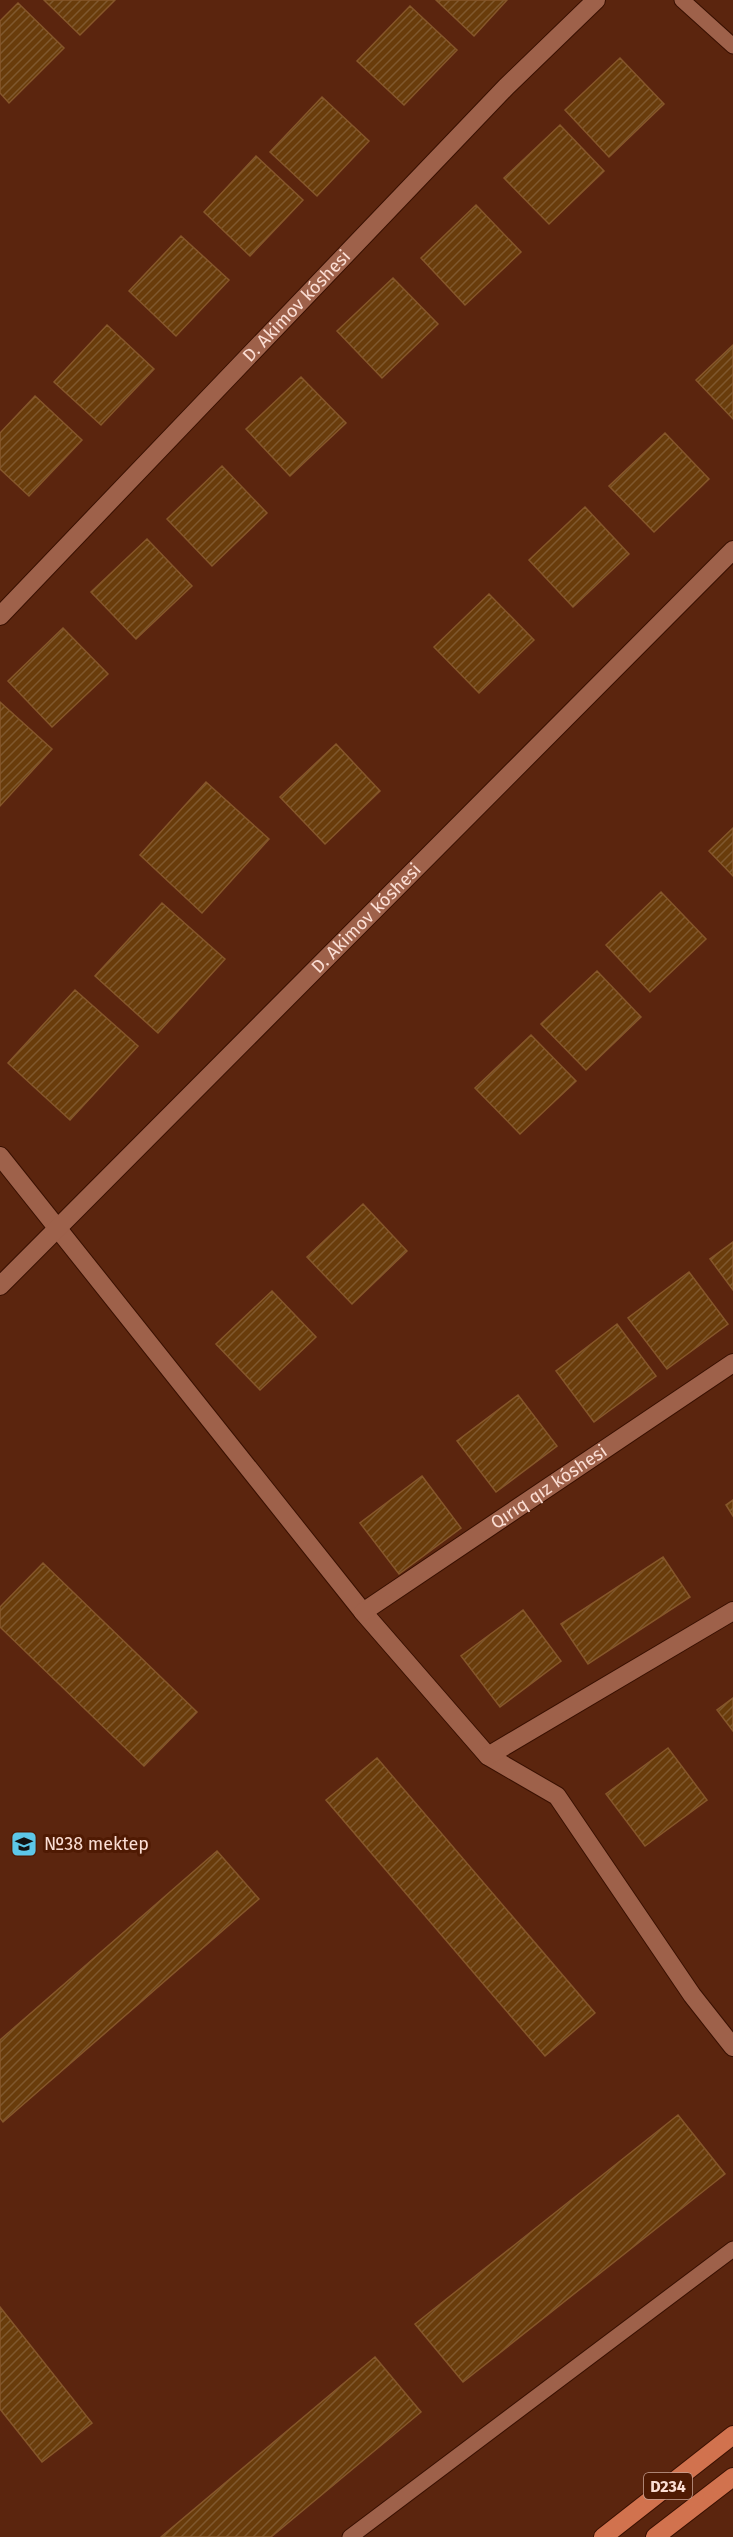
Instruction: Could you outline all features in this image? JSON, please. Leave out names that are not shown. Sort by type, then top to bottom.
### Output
[{"type":"main road","name":"D234","points":[[603,2537],[733,2435]]},
{"type":"main road","name":"D234","points":[[655,2537],[733,2477]]},
{"type":"street","name":"D. Akimov kóshesi","points":[[0,616],[506,87],[596,0]]},
{"type":"street","name":"D. Akimov kóshesi","points":[[0,1286],[57,1226],[733,550]]},
{"type":"street","points":[[0,1156],[363,1612],[488,1756],[557,1796],[692,1995],[733,2047]]},
{"type":"street","name":"Qırıq qız kóshesi","points":[[363,1612],[733,1363]]},
{"type":"street","points":[[488,1756],[733,1611]]},
{"type":"lane","points":[[682,0],[733,46]]},
{"type":"lane","points":[[350,2537],[733,2249]]},
{"type":"building","points":[[44,0],[115,0],[80,35]]},
{"type":"building","points":[[436,0],[507,0],[474,36]]},
{"type":"building","points":[[18,3],[64,48],[9,103],[0,93],[0,21]]},
{"type":"building","points":[[410,6],[457,50],[404,105],[357,61]]},
{"type":"building","points":[[620,58],[664,104],[609,157],[565,110]]},
{"type":"building","points":[[322,97],[369,141],[317,196],[270,152]]},
{"type":"building","points":[[560,125],[604,171],[549,224],[504,178]]},
{"type":"building","points":[[256,156],[303,200],[250,256],[204,212]]},
{"type":"building","points":[[476,205],[521,252],[465,305],[421,258]]},
{"type":"building","points":[[181,236],[229,280],[176,336],[129,291]]},
{"type":"building","points":[[393,278],[438,324],[382,378],[337,331]]},
{"type":"building","points":[[107,325],[154,369],[101,425],[54,382]]},
{"type":"building","points":[[733,345],[733,419],[696,380]]},
{"type":"building","points":[[301,377],[346,423],[290,476],[246,429]]},
{"type":"building","points":[[35,396],[82,440],[29,496],[0,469],[0,433]]},
{"type":"building","points":[[665,433],[709,479],[654,532],[609,486]]},
{"type":"building","points":[[222,466],[267,513],[212,566],[167,519]]},
{"type":"building","points":[[585,507],[629,554],[573,607],[529,560]]},
{"type":"building","points":[[147,539],[192,586],[136,639],[91,592]]},
{"type":"building","points":[[489,594],[534,640],[479,693],[434,647]]},
{"type":"building","points":[[63,628],[108,674],[52,727],[8,681]]},
{"type":"building","points":[[0,702],[52,749],[0,806]]},
{"type":"building","points":[[336,744],[380,791],[325,844],[280,797]]},
{"type":"building","points":[[206,782],[269,839],[202,913],[140,855]]},
{"type":"building","points":[[733,828],[733,876],[709,851]]},
{"type":"building","points":[[661,892],[706,939],[650,992],[606,945]]},
{"type":"building","points":[[162,903],[225,959],[158,1033],[95,976]]},
{"type":"building","points":[[597,971],[641,1017],[586,1070],[541,1024]]},
{"type":"building","points":[[75,990],[138,1046],[70,1120],[8,1063]]},
{"type":"building","points":[[531,1035],[576,1081],[520,1134],[475,1088]]},
{"type":"building","points":[[363,1204],[407,1251],[352,1304],[307,1257]]},
{"type":"building","points":[[733,1242],[733,1290],[710,1259]]},
{"type":"building","points":[[689,1272],[728,1324],[667,1369],[628,1318]]},
{"type":"building","points":[[272,1291],[316,1337],[260,1390],[216,1344]]},
{"type":"building","points":[[617,1324],[656,1376],[594,1422],[556,1371]]},
{"type":"building","points":[[518,1395],[557,1446],[496,1492],[457,1441]]},
{"type":"building","points":[[422,1476],[461,1528],[399,1574],[360,1523]]},
{"type":"building","points":[[733,1500],[733,1516],[726,1505]]},
{"type":"building","points":[[663,1557],[690,1597],[588,1664],[561,1624]]},
{"type":"building","points":[[43,1563],[197,1712],[144,1766],[0,1627],[0,1607]]},
{"type":"building","points":[[523,1610],[561,1661],[500,1707],[461,1656]]},
{"type":"building","points":[[733,1698],[733,1731],[717,1710]]},
{"type":"building","points":[[668,1748],[707,1800],[645,1846],[606,1794]]},
{"type":"building","points":[[377,1758],[595,2013],[545,2056],[326,1800]]},
{"type":"building","points":[[217,1851],[259,1899],[3,2122],[0,2118],[0,2040]]},
{"type":"building","points":[[678,2115],[725,2174],[463,2382],[415,2324]]},
{"type":"building","points":[[0,2307],[92,2423],[42,2462],[0,2409]]},
{"type":"building","points":[[375,2357],[421,2412],[271,2537],[161,2537]]},
{"type":"place","name":"№38 mektep","points":[[24,1844]]}]
